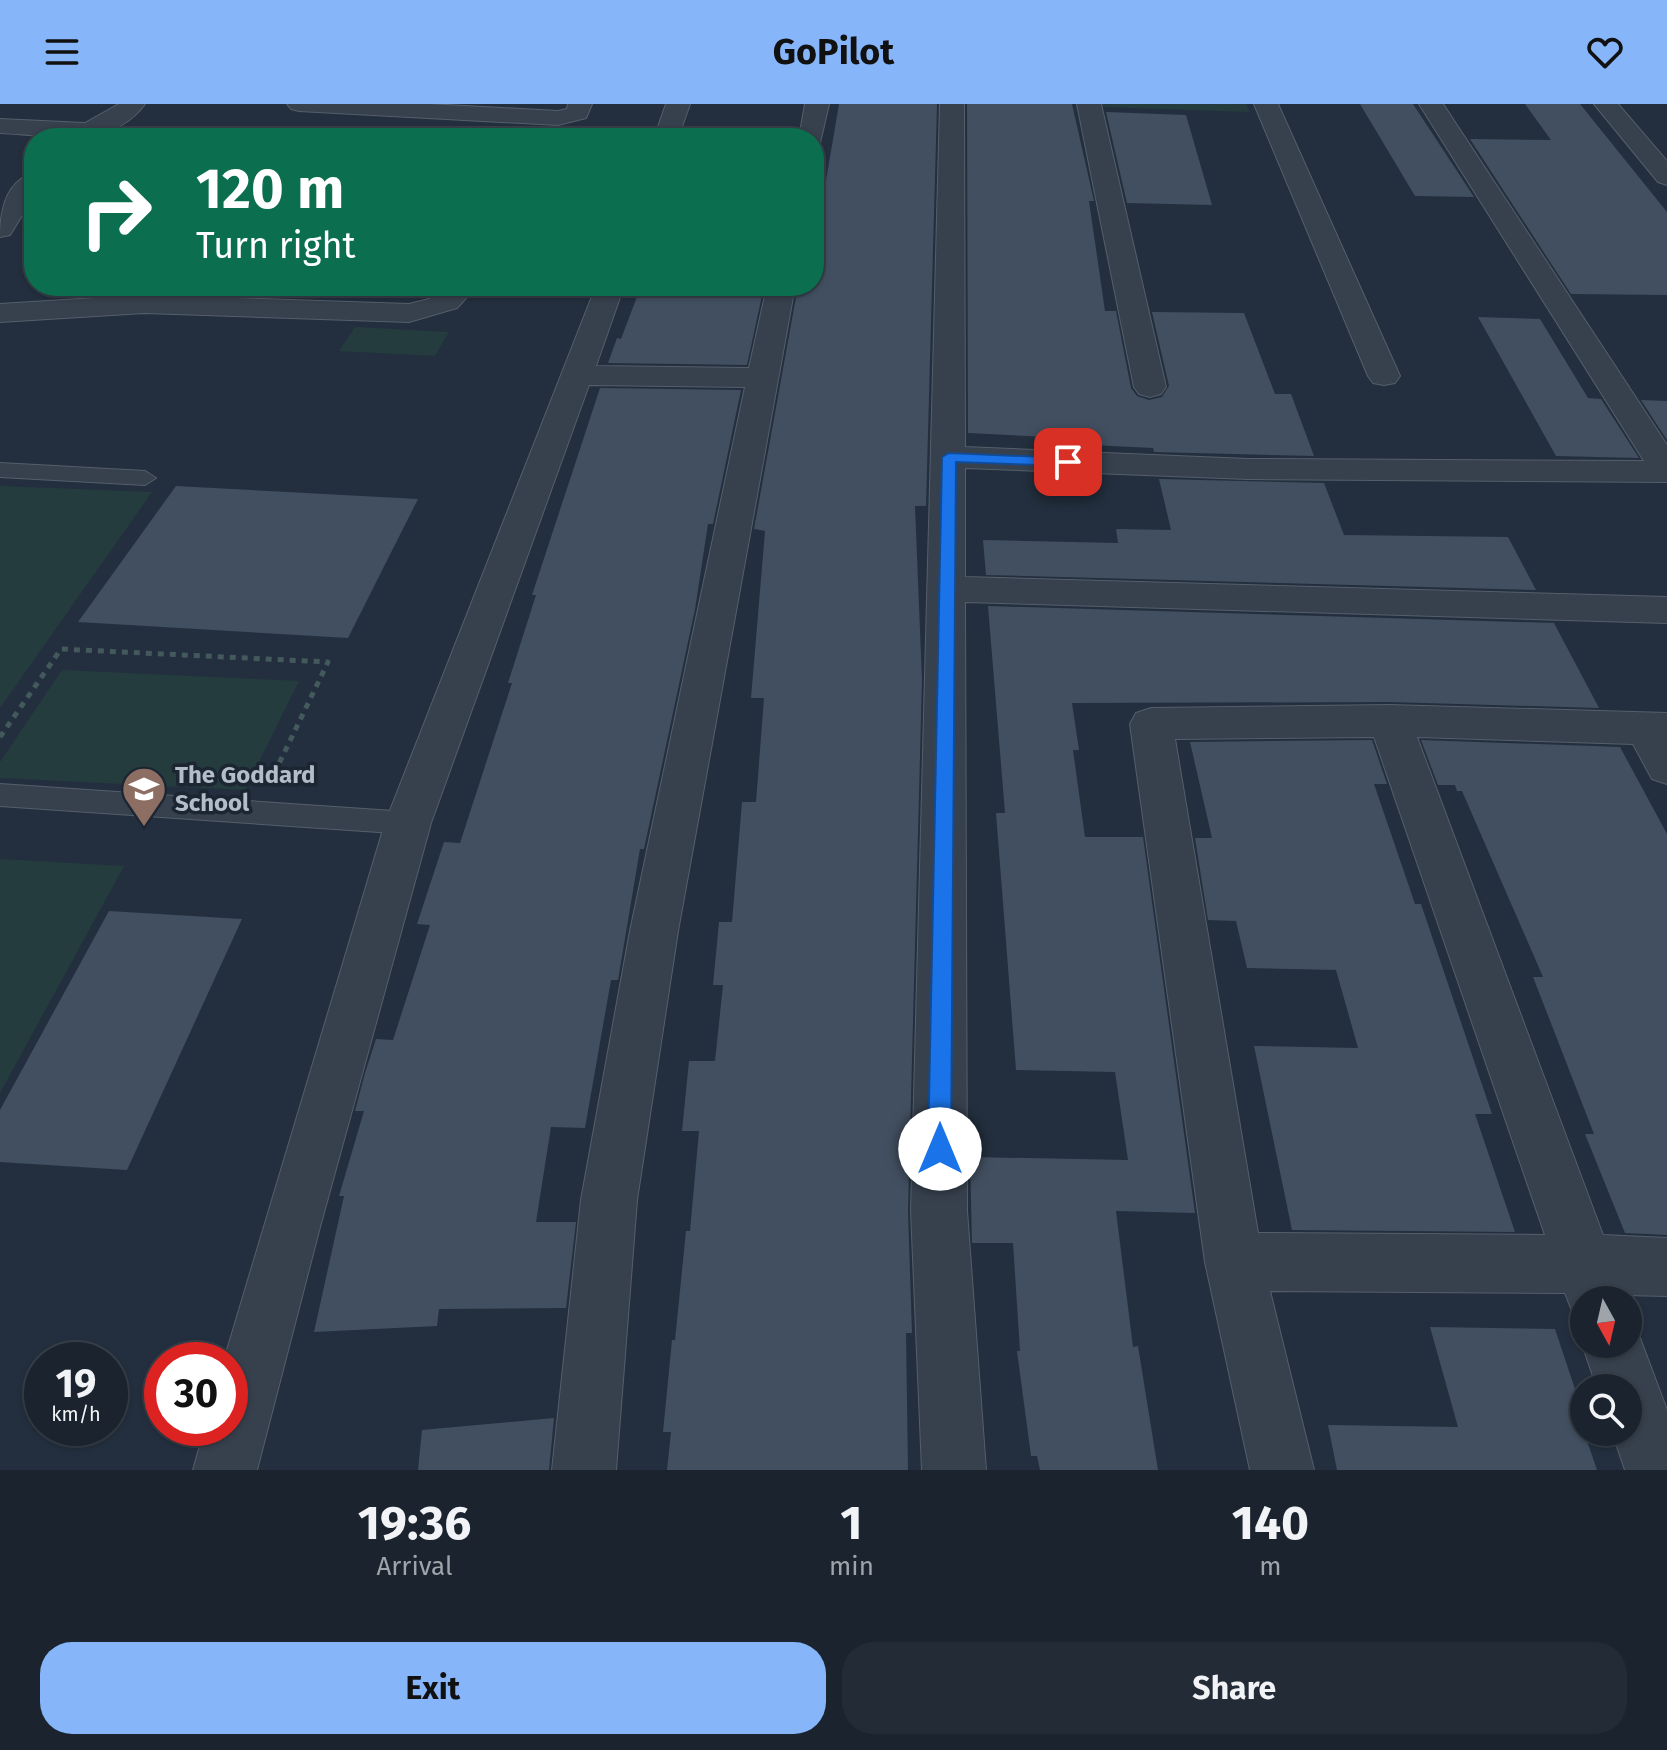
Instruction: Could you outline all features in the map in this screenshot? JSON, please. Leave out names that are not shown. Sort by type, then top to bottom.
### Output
[{"type":"street","points":[[1,132],[31,104]]},
{"type":"street","points":[[93,128],[119,116],[133,104]]},
{"type":"street","points":[[299,104],[445,108],[571,117],[578,113],[580,104]]},
{"type":"street","points":[[670,128],[678,104]]},
{"type":"street","points":[[813,128],[817,104]]},
{"type":"street","points":[[952,104],[939,1211],[954,1470]]},
{"type":"street","points":[[1089,104],[1150,387]]},
{"type":"street","points":[[1266,104],[1384,376]]},
{"type":"street","points":[[1431,104],[1667,472]]},
{"type":"street","points":[[1606,104],[1667,177]]},
{"type":"street","points":[[1,132],[24,131]]},
{"type":"street","points":[[0,229],[24,191]]},
{"type":"street","points":[[0,313],[144,304],[393,314],[439,306],[454,296]]},
{"type":"street","points":[[225,1470],[291,1227],[408,823],[606,296]]},
{"type":"street","points":[[584,1470],[612,1185],[654,931],[779,296]]},
{"type":"street","points":[[576,375],[763,378]]},
{"type":"street","points":[[949,457],[1248,469],[1667,472]]},
{"type":"street","points":[[946,589],[1667,610]]},
{"type":"street","points":[[1390,721],[1590,1282]]},
{"type":"street","points":[[1282,1470],[1234,1262],[1151,724],[1390,721],[1656,729],[1667,767]]},
{"type":"street","points":[[1234,1262],[1590,1282],[1667,1267]]},
{"type":"street","points":[[1617,1358],[1657,1470]]},
{"type":"lane","points":[[0,470],[145,478]]},
{"type":"lane","points":[[0,795],[408,823]]},
{"type":"path","points":[[0,737],[61,649],[328,662],[256,813]]},
{"type":"green space","points":[[1102,104],[1246,104],[1250,112],[1102,107]]},
{"type":"green space","points":[[355,327],[449,332],[435,356],[339,351]]},
{"type":"green space","points":[[0,486],[152,492],[0,708]]},
{"type":"green space","points":[[62,670],[299,681],[245,790],[0,778],[0,762]]},
{"type":"green space","points":[[0,859],[124,866],[0,1093]]},
{"type":"building","points":[[839,104],[937,104],[926,506],[915,506],[922,680],[908,1211],[912,1333],[906,1333],[908,1470],[667,1470],[671,1432],[663,1432],[686,1231],[690,1231],[699,1131],[682,1131],[689,1061],[715,1061],[723,985],[713,985],[719,922],[732,922],[742,802],[756,802],[764,698],[751,698],[765,531],[754,529],[796,296],[824,296],[824,192]]},
{"type":"building","points":[[967,104],[1072,104],[1094,201],[1089,201],[1105,311],[1116,311],[1131,388],[1137,396],[1149,400],[1162,397],[1169,386],[1152,312],[1244,313],[1275,394],[1291,394],[1314,456],[1154,452],[1153,448],[1049,443],[1048,437],[968,433]]},
{"type":"building","points":[[1360,104],[1413,104],[1474,197],[1415,196]]},
{"type":"building","points":[[1525,104],[1580,104],[1667,212],[1667,295],[1571,294],[1470,139],[1551,140]]},
{"type":"building","points":[[1106,112],[1186,115],[1212,205],[1127,203]]},
{"type":"building","points":[[637,296],[762,296],[747,365],[608,363],[617,338],[621,339]]},
{"type":"building","points":[[1478,317],[1540,319],[1588,398],[1601,399],[1639,458],[1556,456]]},
{"type":"building","points":[[600,388],[741,390],[713,524],[708,524],[695,609],[644,849],[640,849],[618,980],[611,980],[585,1128],[551,1127],[536,1222],[576,1222],[566,1308],[439,1309],[437,1326],[314,1332],[344,1196],[339,1196],[364,1111],[355,1111],[365,1073],[376,1039],[393,1040],[430,925],[417,924],[444,842],[460,843],[512,683],[508,683],[536,595],[532,595]]},
{"type":"building","points":[[1641,400],[1667,401],[1667,440]]},
{"type":"building","points":[[1159,479],[1324,483],[1344,535],[1508,537],[1536,590],[986,575],[983,540],[1118,543],[1116,529],[1171,530]]},
{"type":"building","points":[[176,486],[418,499],[348,638],[78,622]]},
{"type":"building","points":[[988,606],[1554,623],[1599,708],[1390,702],[1072,703],[1079,750],[1073,750],[1085,837],[1143,837],[1195,1213],[1116,1211],[1133,1347],[1138,1346],[1158,1470],[1040,1470],[1037,1456],[1031,1456],[1017,1351],[1020,1351],[1013,1243],[972,1243],[970,1157],[1128,1160],[1115,1072],[1016,1070],[996,813],[1005,813]]},
{"type":"building","points":[[1372,740],[1387,784],[1374,784],[1415,904],[1421,904],[1492,1114],[1475,1114],[1515,1232],[1292,1230],[1254,1046],[1358,1048],[1336,970],[1247,968],[1236,921],[1208,920],[1195,838],[1212,838],[1190,742]]},
{"type":"building","points":[[1421,740],[1620,747],[1667,834],[1667,1235],[1625,1233],[1585,1134],[1594,1134],[1533,977],[1543,977],[1462,791],[1457,791],[1455,785],[1438,785]]},
{"type":"building","points":[[109,911],[242,919],[127,1170],[0,1162],[0,1110]]},
{"type":"building","points":[[1430,1327],[1555,1329],[1570,1374],[1570,1446],[1589,1446],[1597,1470],[1337,1470],[1328,1425],[1458,1427]]},
{"type":"building","points":[[554,1418],[549,1470],[418,1470],[422,1430]]},
{"type":"place","name":"The Goddard School","points":[[144,828]]},
{"type":"route","points":[[940,1149],[949,457],[1068,462]]}]
